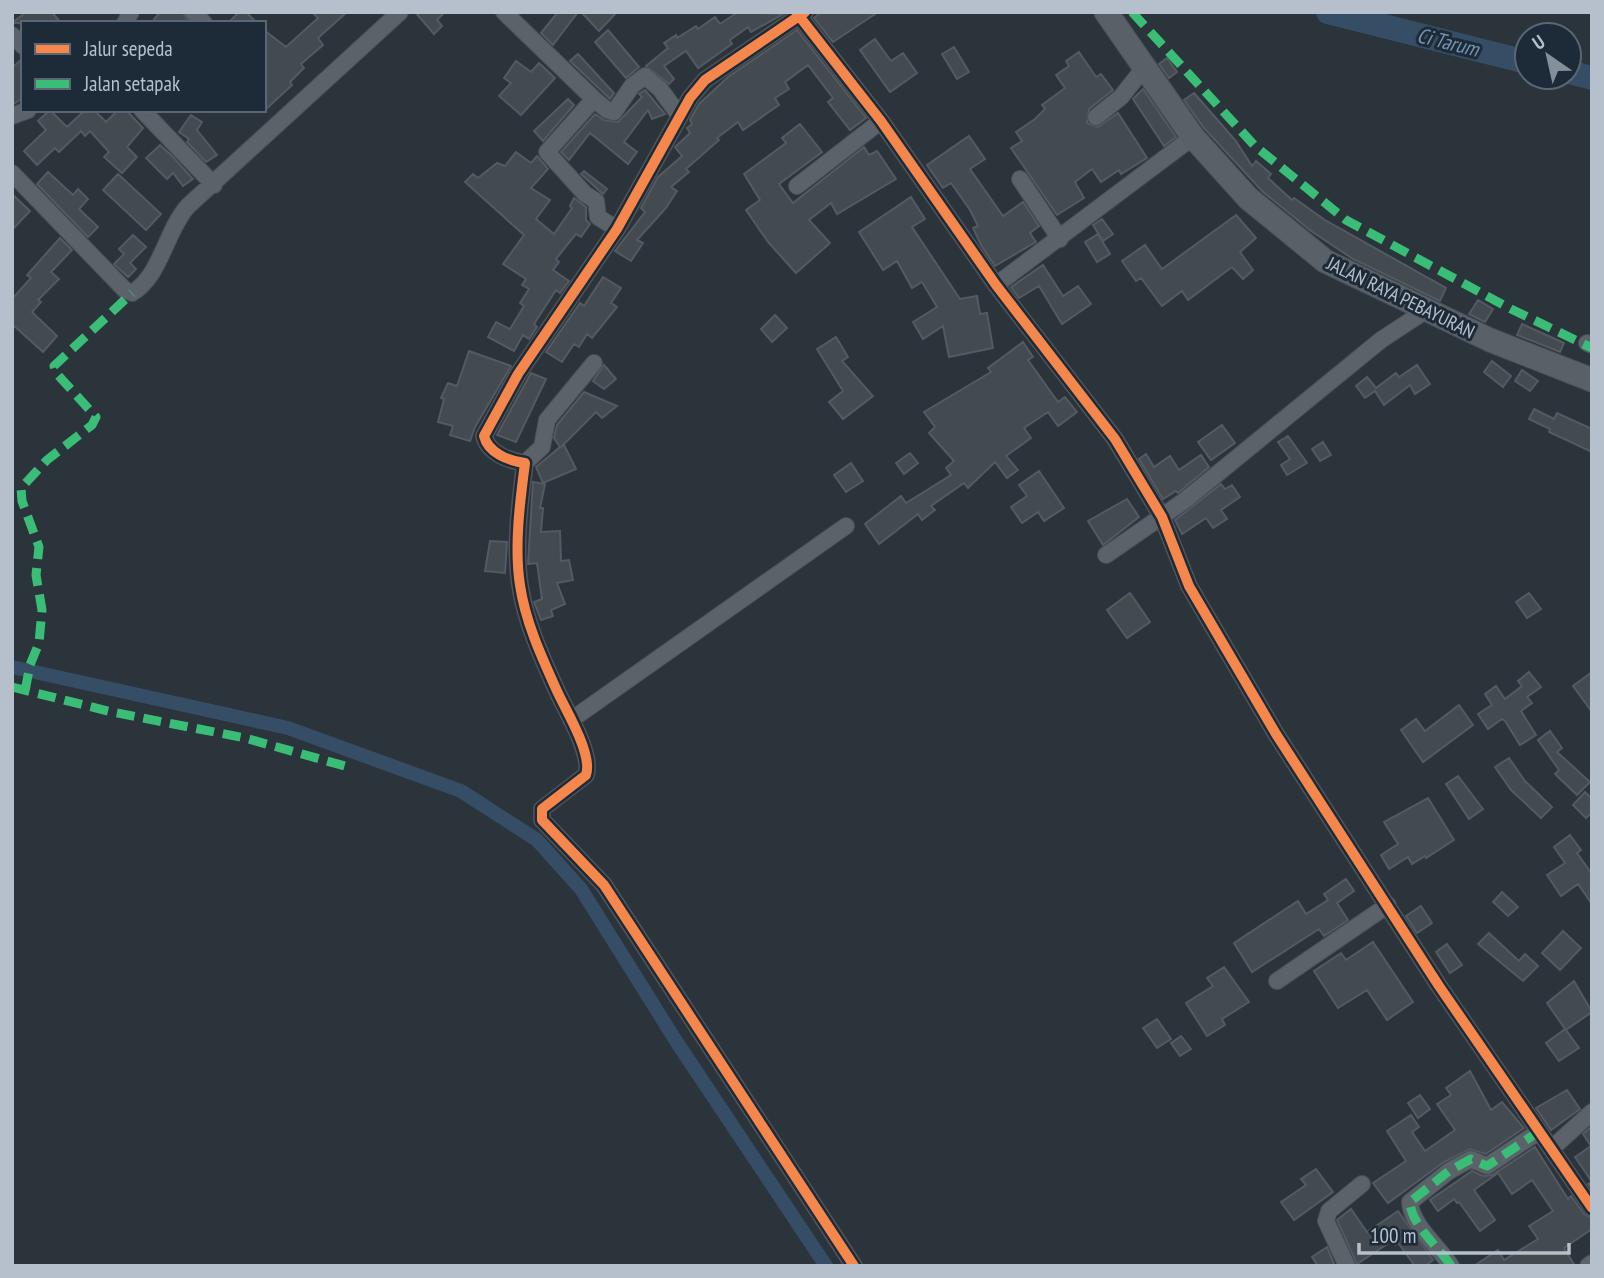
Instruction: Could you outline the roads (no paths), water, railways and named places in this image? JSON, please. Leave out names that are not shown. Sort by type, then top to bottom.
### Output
[{"type":"main road","name":"JALAN RAYA PEBAYURAN","points":[[1106,12],[1193,137],[1248,198],[1325,261],[1425,311],[1592,380]]},
{"type":"street","points":[[12,173],[115,280],[132,293],[155,264],[179,216],[400,12]]},
{"type":"street","points":[[504,12],[607,110],[614,112],[632,86],[645,76],[660,89],[679,115]]},
{"type":"street","points":[[525,463],[503,457],[487,445],[485,430],[518,374],[617,229],[679,115],[705,80],[800,13],[881,121],[996,285],[1093,408],[1162,517],[1183,573],[1239,673],[1388,905],[1538,1132],[1592,1208]]},
{"type":"street","points":[[1096,117],[1121,97],[1144,68]]},
{"type":"street","points":[[594,99],[547,154],[585,194],[596,201],[598,217],[617,229]]},
{"type":"street","points":[[144,112],[214,185]]},
{"type":"street","points":[[797,186],[881,121]]},
{"type":"street","points":[[996,285],[1193,137]]},
{"type":"street","points":[[1020,179],[1060,239]]},
{"type":"street","points":[[1106,555],[1162,517],[1381,340],[1425,311]]},
{"type":"street","points":[[594,363],[547,420],[542,447],[525,463],[520,585],[540,651],[583,746],[588,772],[542,808],[542,820],[604,885],[854,1266]]},
{"type":"street","points":[[571,720],[846,526]]},
{"type":"street","points":[[1278,981],[1388,905]]},
{"type":"street","points":[[1550,1149],[1592,1112]]},
{"type":"street","points":[[1451,1266],[1423,1229],[1412,1211],[1410,1202],[1450,1171],[1472,1158],[1487,1166],[1538,1132]]},
{"type":"street","points":[[1348,1266],[1326,1221],[1329,1211],[1362,1184]]},
{"type":"waterway","name":"Ci Tarum","points":[[1328,12],[1513,58]]},
{"type":"waterway","name":"Ci Tarum","points":[[1583,76],[1592,78]]},
{"type":"waterway","points":[[12,667],[288,728],[461,791],[537,840],[581,889],[676,1041],[826,1266]]}]
